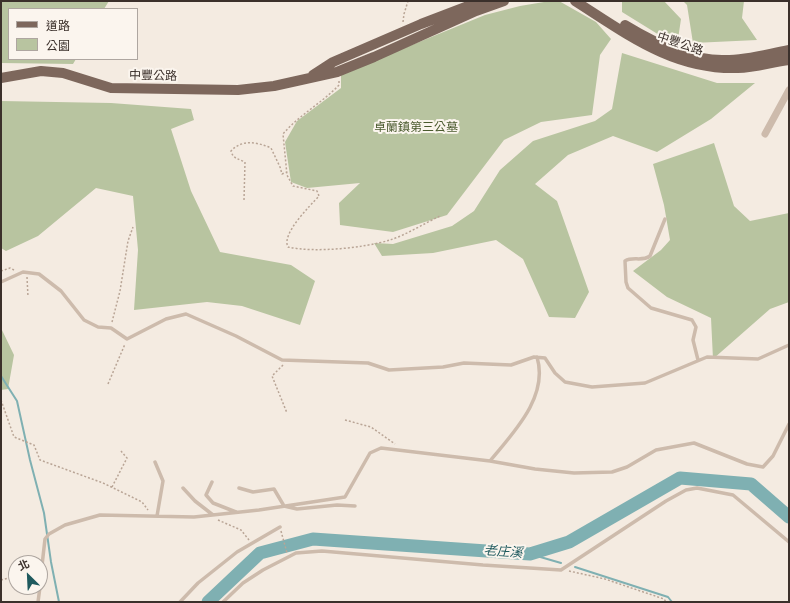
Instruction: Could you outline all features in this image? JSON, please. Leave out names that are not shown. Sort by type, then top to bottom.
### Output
[{"type":"main road","name":"中豐公路","points":[[306,80],[333,62],[402,32],[481,1]]},
{"type":"main road","name":"中豐公路","points":[[1,78],[41,71],[63,73],[111,88],[231,90],[274,86],[337,72],[476,11],[504,1]]},
{"type":"main road","name":"中豐公路","points":[[575,1],[645,45],[674,58],[710,67],[724,68],[740,68],[789,60]]},
{"type":"main road","name":"中豐公路","points":[[586,1],[649,38],[678,51],[694,56],[722,60],[739,59],[789,50]]},
{"type":"street","points":[[765,134],[789,90]]},
{"type":"lane","points":[[665,218],[650,256],[645,260],[628,259],[625,261],[626,282],[628,288],[651,308],[692,320],[696,327],[693,340],[698,360]]},
{"type":"lane","points":[[1,282],[23,272],[39,274],[61,291],[84,320],[98,328],[111,328],[127,339],[166,319],[186,314],[236,336],[282,360],[368,363],[389,370],[443,367],[464,363],[511,365],[537,357],[545,358],[555,373],[565,382],[592,387],[645,383],[706,357],[758,359],[789,345]]},
{"type":"lane","points":[[490,461],[523,421],[536,393],[540,368],[537,357]]},
{"type":"lane","points":[[42,555],[45,539],[49,534],[65,525],[100,515],[194,517],[345,497],[370,453],[382,448],[574,473],[612,472],[627,466],[656,450],[694,443],[747,464],[762,467],[773,456],[789,424]]},
{"type":"lane","points":[[155,462],[164,481],[157,516]]},
{"type":"lane","points":[[212,482],[206,495],[213,503],[237,512]]},
{"type":"lane","points":[[183,488],[195,501],[213,515]]},
{"type":"lane","points":[[239,488],[253,492],[274,489],[284,506],[297,509],[337,505],[355,506]]},
{"type":"lane","points":[[223,602],[243,584],[262,570],[296,553],[322,551],[561,570],[666,502],[686,490],[697,488],[733,495],[789,542]]},
{"type":"lane","points":[[180,602],[198,583],[237,552],[280,527]]},
{"type":"path","points":[[402,32],[404,14],[408,1]]},
{"type":"path","points":[[337,72],[339,85],[330,94],[292,123],[283,134],[287,175],[293,186],[317,191],[319,196],[294,226],[288,236],[286,243],[288,247],[299,250],[355,247],[391,239],[440,216]]},
{"type":"path","points":[[244,200],[245,162],[234,158],[231,153],[236,145],[250,141],[271,148],[282,174],[287,172]]},
{"type":"path","points":[[111,328],[120,291],[128,241],[132,227]]},
{"type":"path","points":[[1,271],[10,268],[20,273]]},
{"type":"path","points":[[27,272],[28,297]]},
{"type":"path","points":[[108,384],[127,339]]},
{"type":"path","points":[[287,360],[272,376],[287,413]]},
{"type":"path","points":[[1,400],[14,437],[34,446],[40,460],[112,487],[142,502],[152,516]]},
{"type":"path","points":[[345,420],[371,427],[403,451]]},
{"type":"path","points":[[112,487],[127,458],[121,451]]},
{"type":"path","points":[[207,515],[241,530],[252,543]]},
{"type":"path","points":[[280,527],[288,557]]},
{"type":"path","points":[[561,570],[605,578],[664,599],[666,602]]},
{"type":"green space","points":[[1,1],[109,1],[105,8],[8,8],[8,60],[75,60],[73,64],[1,63]]},
{"type":"green space","name":"卓蘭鎮第三公墓","points":[[559,1],[596,22],[611,39],[600,55],[592,115],[541,122],[504,140],[447,215],[393,232],[340,225],[339,203],[360,183],[307,188],[291,182],[285,142],[297,121],[341,88],[341,74],[485,15],[520,6]]},
{"type":"green space","points":[[622,1],[664,1],[681,19],[677,46],[622,12]]},
{"type":"green space","points":[[683,1],[744,1],[742,18],[757,40],[693,43],[687,5]]},
{"type":"green space","points":[[622,53],[717,83],[755,83],[711,119],[657,152],[613,136],[568,155],[535,184],[557,201],[589,292],[575,318],[549,317],[523,259],[496,240],[433,253],[382,256],[374,243],[393,244],[452,226],[474,211],[500,170],[533,141],[595,121],[612,109]]},
{"type":"green space","points":[[1,101],[111,103],[191,109],[194,120],[171,129],[191,191],[220,252],[291,265],[315,281],[300,325],[242,306],[207,302],[134,310],[138,250],[133,196],[96,188],[38,236],[6,251],[1,248]]},
{"type":"green space","points":[[714,143],[734,206],[750,221],[789,213],[789,302],[770,309],[713,359],[711,318],[667,297],[633,271],[661,250],[670,240],[664,205],[653,164]]},
{"type":"green space","points":[[1,328],[14,355],[8,389],[1,390]]},
{"type":"waterway","points":[[1,376],[17,401],[44,513],[51,562],[59,602]]},
{"type":"waterway","name":"老庄溪","points":[[208,602],[260,553],[313,539],[530,554],[569,542],[680,478],[751,484],[789,517]]},
{"type":"waterway","points":[[530,554],[561,563]]},
{"type":"waterway","points":[[575,567],[668,597],[672,602]]}]
